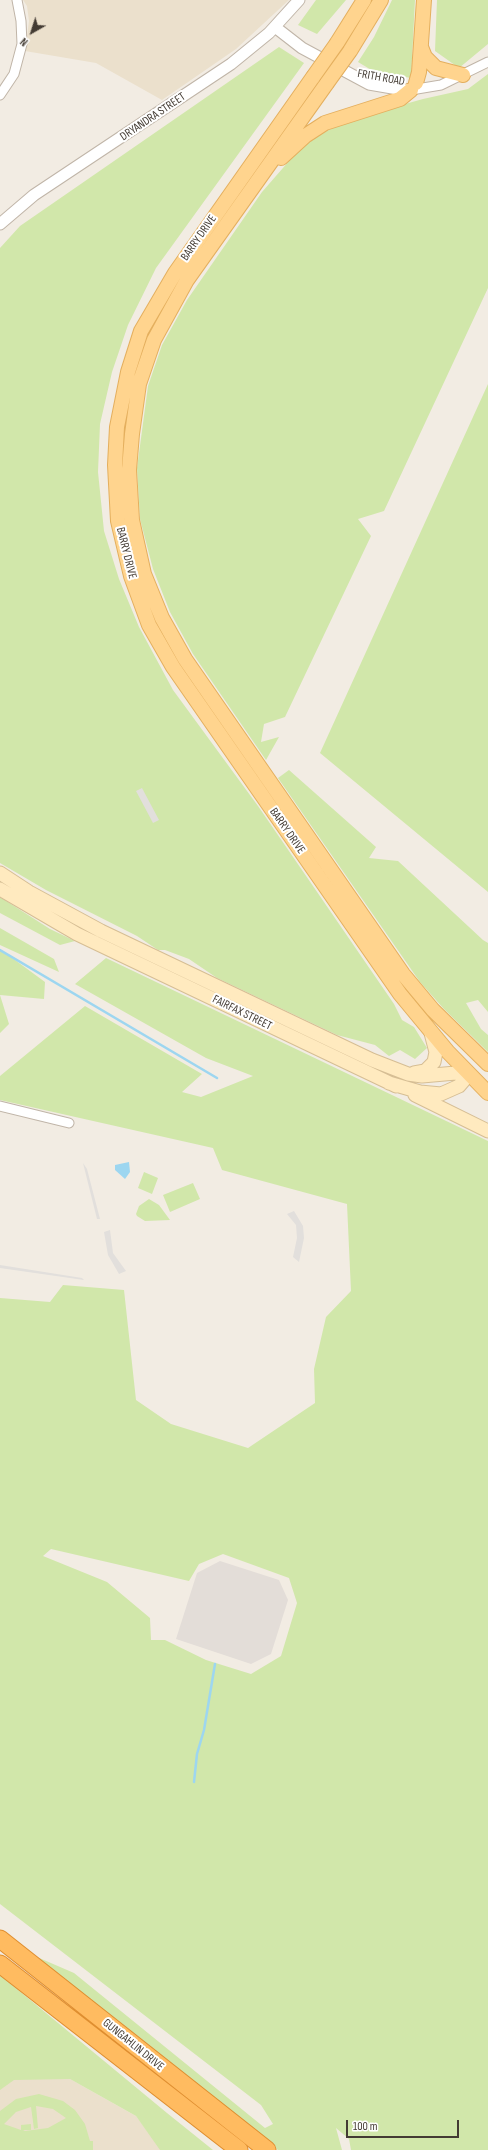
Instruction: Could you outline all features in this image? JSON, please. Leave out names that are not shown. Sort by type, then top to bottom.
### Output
[{"type":"highway","name":"GUNGAHLIN DRIVE","points":[[0,1939],[267,2150]]},
{"type":"highway","name":"GUNGAHLIN DRIVE","points":[[0,1964],[239,2150]]},
{"type":"main road","name":"BARRY DRIVE","points":[[364,0],[337,43],[175,273],[142,331],[128,372],[116,427],[115,465],[118,521],[131,576],[147,618],[173,667],[378,962],[431,1033],[488,1093]]},
{"type":"main road","name":"BARRY DRIVE","points":[[381,0],[350,51],[254,183],[187,280],[154,340],[139,384],[132,434],[129,470],[132,520],[144,574],[162,618],[185,659],[393,961],[433,1010],[488,1064]]},
{"type":"main road","points":[[254,183],[295,144],[325,123],[400,99],[414,87],[419,72],[424,0]]},
{"type":"main road","points":[[421,47],[425,57],[436,68],[463,75]]},
{"type":"main road","name":"FAIRFAX STREET","points":[[0,873],[29,892],[101,931],[341,1046],[408,1074],[427,1077],[467,1072]]},
{"type":"main road","name":"FAIRFAX STREET","points":[[0,889],[77,934],[488,1131]]},
{"type":"main road","points":[[389,1083],[420,1092],[441,1094],[460,1086],[466,1079],[469,1061],[465,1053],[433,1010]]},
{"type":"main road","points":[[408,1074],[425,1071],[434,1062],[436,1052],[431,1033]]},
{"type":"main road","points":[[467,1072],[488,1079]]},
{"type":"street","points":[[0,95],[14,74],[22,44],[21,21],[17,0]]},
{"type":"street","name":"DRYANDRA STREET","points":[[0,224],[34,195],[231,64],[275,26],[299,0]]},
{"type":"street","name":"FRITH ROAD","points":[[275,26],[302,48],[346,71],[414,87],[463,75],[488,62]]},
{"type":"street","points":[[0,1106],[69,1123]]},
{"type":"shaded area","points":[[23,0],[289,0],[236,49],[162,100],[96,63],[25,51],[29,21],[27,6]]},
{"type":"shaded area","points":[[142,788],[159,820],[153,823],[136,791]]},
{"type":"shaded area","points":[[83,1163],[87,1169],[100,1219],[97,1219]]},
{"type":"shaded area","points":[[294,1211],[303,1226],[304,1238],[299,1262],[293,1257],[297,1238],[296,1225],[287,1214]]},
{"type":"shaded area","points":[[110,1230],[113,1253],[126,1271],[119,1274],[108,1255],[104,1232]]},
{"type":"shaded area","points":[[0,1265],[82,1278],[84,1280],[0,1268]]},
{"type":"shaded area","points":[[220,1561],[279,1580],[288,1600],[271,1654],[251,1664],[176,1639],[197,1573]]},
{"type":"shaded area","points":[[0,2010],[70,2079],[136,2116],[162,2150],[0,2150]]},
{"type":"green space","points":[[316,0],[346,0],[317,34],[298,25]]},
{"type":"green space","points":[[392,0],[415,0],[411,78],[373,71],[358,62],[374,37]]},
{"type":"green space","points":[[437,0],[488,0],[488,44],[459,68],[435,51]]},
{"type":"green space","points":[[279,47],[304,63],[156,268],[128,325],[112,372],[100,424],[98,472],[104,531],[119,579],[139,627],[173,690],[258,806],[394,1004],[402,1020],[414,1027],[427,1048],[415,1059],[400,1050],[389,1056],[375,1045],[337,1035],[217,978],[189,959],[165,950],[158,950],[137,936],[46,890],[0,863],[0,248],[20,226]]},
{"type":"green space","points":[[488,74],[488,288],[384,511],[358,519],[371,536],[285,717],[264,724],[261,742],[279,737],[266,760],[193,654],[170,612],[153,569],[140,519],[137,468],[148,386],[162,345],[187,300],[262,192],[303,145],[344,121],[423,99],[468,89]]},
{"type":"green space","points":[[488,384],[488,892],[320,753]]},
{"type":"green space","points":[[289,770],[376,847],[369,858],[398,861],[488,943],[488,1012],[478,1000],[466,1003],[481,1029],[488,1035],[488,1052],[444,1009],[420,982],[278,778]]},
{"type":"green space","points":[[0,897],[50,929],[75,941],[60,945],[0,913]]},
{"type":"green space","points":[[0,928],[54,959],[59,972],[0,945]]},
{"type":"green space","points":[[0,949],[45,982],[44,999],[0,995]]},
{"type":"green space","points":[[106,958],[488,1141],[488,2150],[351,2150],[349,2139],[336,2128],[342,2150],[278,2150],[30,1954],[74,1973],[265,2128],[273,2124],[261,2105],[0,1904],[0,1298],[50,1302],[63,1285],[124,1290],[136,1400],[171,1424],[248,1448],[315,1403],[314,1369],[326,1317],[351,1291],[347,1204],[222,1170],[213,1148],[0,1100],[0,1076],[85,1006],[202,1074],[182,1092],[201,1097],[253,1076],[206,1058],[75,984]],"holes":[[[51,1549],[189,1581],[199,1564],[223,1554],[289,1578],[297,1603],[281,1656],[251,1674],[206,1660],[165,1640],[151,1640],[150,1618],[107,1582],[43,1556]]]},
{"type":"green space","points":[[0,995],[9,1024],[0,1033]]},
{"type":"green space","points":[[144,1172],[158,1178],[152,1194],[138,1188]]},
{"type":"green space","points":[[193,1183],[200,1199],[170,1212],[163,1195]]},
{"type":"green space","points":[[149,1199],[159,1205],[170,1220],[145,1221],[137,1216],[136,1214],[139,1206]]},
{"type":"green space","points":[[0,1975],[213,2150],[160,2150],[136,2116],[70,2079],[14,2080],[0,2090]]},
{"type":"green space","points":[[39,2094],[63,2101],[75,2110],[85,2124],[90,2141],[93,2141],[93,2150],[0,2150],[0,2111],[16,2099]],"holes":[[[36,2106],[53,2109],[66,2118],[48,2128],[25,2131],[23,2130],[31,2130],[31,2124],[21,2125],[21,2130],[4,2124],[16,2112],[31,2107],[34,2129],[38,2128]]]},
{"type":"water","points":[[129,1162],[130,1172],[125,1179],[115,1170],[115,1165]]},
{"type":"waterway","points":[[0,950],[217,1078]]},
{"type":"waterway","points":[[194,1782],[197,1754],[204,1730],[215,1664]]}]
